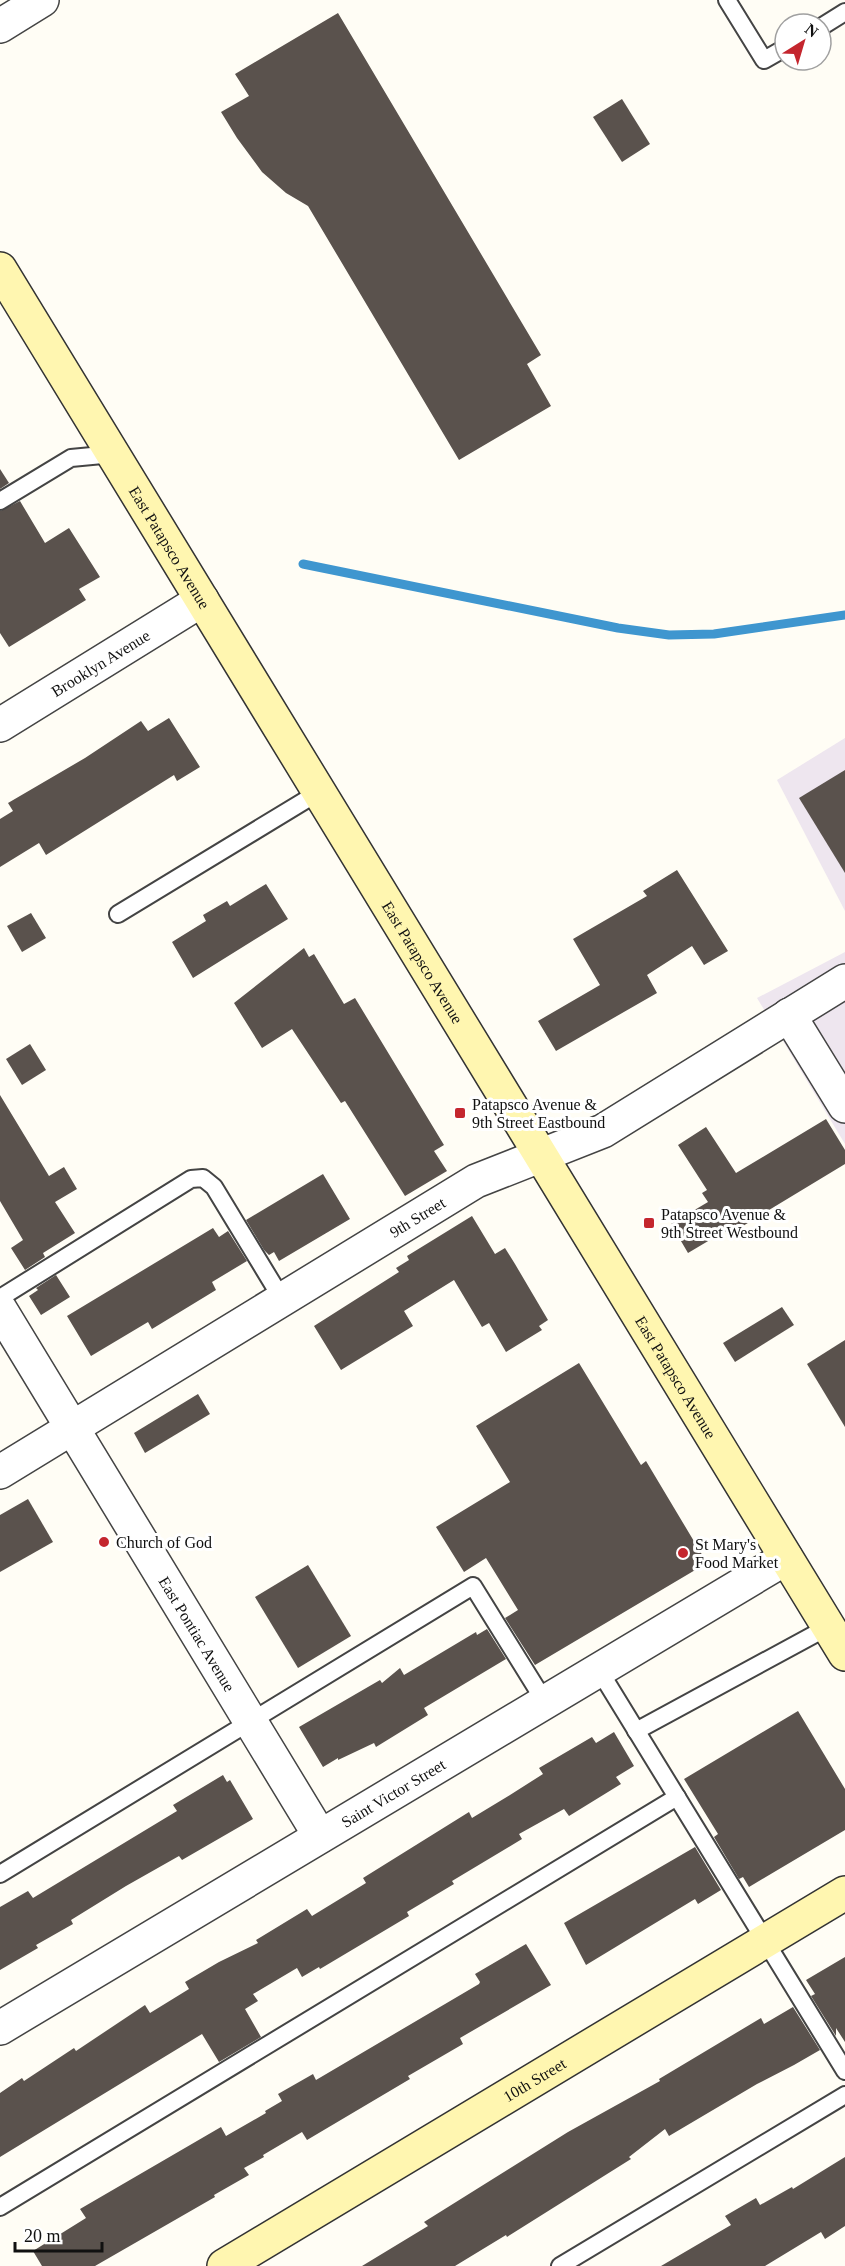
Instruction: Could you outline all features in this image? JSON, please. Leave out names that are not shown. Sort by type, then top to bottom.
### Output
[{"type":"main road","name":"East Patapsco Avenue","points":[[0,269],[845,1654]]},
{"type":"main road","name":"10th Street","points":[[224,2266],[845,1893]]},
{"type":"street","points":[[0,26],[42,0]]},
{"type":"street","name":"Brooklyn Avenue","points":[[0,725],[202,600]]},
{"type":"street","name":"9th Street","points":[[0,1472],[476,1180],[603,1131],[845,981]]},
{"type":"street","points":[[789,1016],[845,1106]]},
{"type":"street","name":"East Pontiac Avenue","points":[[0,1309],[320,1836]]},
{"type":"street","name":"Saint Victor Street","points":[[0,2028],[786,1558]]},
{"type":"lane","points":[[727,0],[764,60],[773,55]]},
{"type":"lane","points":[[0,501],[71,458],[113,454]]},
{"type":"lane","points":[[118,914],[319,792]]},
{"type":"lane","points":[[0,1298],[191,1179],[203,1178],[214,1187],[282,1299]]},
{"type":"lane","points":[[0,1874],[473,1586],[544,1702]]},
{"type":"lane","points":[[636,1731],[828,1627]]},
{"type":"lane","points":[[599,1670],[845,2071]]},
{"type":"lane","points":[[0,2207],[677,1797]]},
{"type":"lane","points":[[560,2266],[845,2095]]},
{"type":"shaded area","points":[[845,738],[845,911],[777,780]]},
{"type":"shaded area","points":[[845,952],[845,1144],[757,998]]},
{"type":"building","points":[[338,13],[541,355],[527,364],[551,406],[459,460],[308,206],[286,193],[262,172],[221,112],[249,96],[235,74]]},
{"type":"building","points":[[622,99],[650,144],[622,162],[593,117]]},
{"type":"building","points":[[0,469],[9,483],[0,489]]},
{"type":"building","points":[[20,501],[45,543],[69,528],[100,577],[79,589],[86,600],[9,647],[0,633],[0,511]]},
{"type":"building","points":[[169,718],[200,767],[177,781],[174,775],[46,855],[39,843],[0,867],[0,819],[13,811],[8,803],[85,758],[141,721],[148,731]]},
{"type":"building","points":[[845,770],[845,873],[799,798]]},
{"type":"building","points":[[677,870],[728,951],[704,965],[692,946],[647,975],[657,993],[556,1051],[538,1021],[600,985],[573,939],[647,896],[643,891]]},
{"type":"building","points":[[266,884],[288,919],[193,978],[172,942],[206,921],[203,915],[227,901],[230,906]]},
{"type":"building","points":[[31,913],[46,938],[22,952],[7,926]]},
{"type":"building","points":[[304,948],[309,957],[314,954],[344,1004],[355,998],[444,1145],[434,1151],[447,1171],[405,1196],[345,1101],[341,1103],[292,1029],[262,1048],[234,1003]]},
{"type":"building","points":[[30,1044],[46,1070],[22,1085],[6,1059]]},
{"type":"building","points":[[0,1095],[49,1176],[64,1167],[77,1189],[55,1202],[75,1233],[43,1253],[45,1257],[25,1270],[11,1248],[23,1240],[0,1201]]},
{"type":"building","points":[[826,1119],[845,1150],[845,1164],[728,1235],[725,1231],[688,1253],[671,1224],[708,1202],[702,1193],[707,1190],[678,1145],[706,1127],[736,1173]]},
{"type":"building","points":[[323,1174],[350,1219],[279,1261],[274,1252],[269,1255],[264,1250],[246,1220]]},
{"type":"building","points":[[472,1216],[495,1254],[505,1248],[515,1264],[548,1320],[539,1326],[542,1330],[506,1352],[489,1323],[482,1327],[454,1280],[404,1311],[413,1326],[341,1370],[314,1326],[399,1272],[396,1268],[409,1260],[407,1256]]},
{"type":"building","points":[[213,1228],[219,1237],[228,1231],[247,1261],[212,1282],[216,1290],[152,1329],[148,1322],[91,1356],[67,1316]]},
{"type":"building","points":[[56,1275],[70,1297],[41,1315],[29,1296],[38,1290],[36,1288]]},
{"type":"building","points":[[782,1307],[794,1325],[735,1362],[723,1343]]},
{"type":"building","points":[[845,1340],[845,1427],[807,1364]]},
{"type":"building","points":[[579,1363],[641,1465],[646,1461],[707,1563],[535,1665],[505,1618],[518,1610],[486,1558],[464,1572],[436,1527],[510,1482],[476,1426]]},
{"type":"building","points":[[198,1394],[210,1414],[145,1453],[134,1433]]},
{"type":"building","points":[[28,1499],[53,1542],[0,1572],[0,1515]]},
{"type":"building","points":[[308,1565],[351,1636],[298,1668],[255,1597]]},
{"type":"building","points":[[487,1629],[506,1659],[424,1708],[428,1715],[376,1747],[374,1743],[323,1767],[299,1727],[380,1680],[382,1683],[400,1668],[404,1675],[476,1632],[477,1635]]},
{"type":"building","points":[[798,1711],[845,1789],[845,1830],[749,1887],[743,1877],[739,1879],[714,1837],[718,1834],[684,1779]]},
{"type":"building","points":[[614,1732],[634,1766],[616,1777],[621,1784],[569,1816],[564,1809],[519,1834],[522,1839],[452,1881],[454,1884],[407,1912],[409,1916],[320,1969],[319,1967],[302,1977],[297,1968],[253,1994],[258,2001],[245,2009],[261,2037],[219,2062],[202,2034],[0,2157],[0,2093],[22,2078],[24,2081],[74,2048],[76,2051],[145,2005],[150,2013],[189,1989],[185,1982],[258,1943],[256,1940],[307,1909],[312,1916],[366,1883],[363,1878],[469,1812],[472,1818],[543,1774],[539,1768],[592,1737],[596,1743]]},
{"type":"building","points":[[223,1775],[227,1782],[230,1780],[253,1819],[182,1860],[179,1856],[126,1886],[71,1920],[73,1924],[36,1945],[38,1948],[0,1970],[0,1907],[28,1891],[33,1898],[177,1811],[173,1805]]},
{"type":"building","points":[[695,1847],[721,1890],[698,1904],[695,1899],[586,1965],[564,1923]]},
{"type":"building","points":[[526,1944],[551,1985],[460,2038],[463,2044],[408,2076],[410,2079],[307,2140],[302,2132],[263,2155],[264,2157],[244,2168],[249,2175],[95,2266],[42,2266],[33,2251],[86,2218],[80,2209],[221,2127],[226,2136],[266,2113],[265,2111],[282,2101],[278,2094],[313,2074],[316,2080],[479,1984],[475,1974]]},
{"type":"building","points":[[845,1957],[845,2042],[836,2028],[836,2036],[811,1996],[815,1994],[806,1980]]},
{"type":"building","points":[[793,2007],[820,2050],[669,2136],[665,2129],[629,2157],[631,2159],[507,2237],[506,2235],[455,2266],[362,2266],[428,2226],[424,2222],[568,2132],[660,2081],[659,2079],[761,2018],[764,2024]]},
{"type":"building","points":[[845,2157],[845,2226],[825,2239],[821,2232],[765,2266],[661,2266],[731,2225],[725,2216],[756,2198],[760,2205],[792,2187],[793,2189]]},
{"type":"waterway","points":[[303,564],[618,628],[669,635],[714,634],[845,615]]},
{"type":"place","name":"Patapsco Avenue & 9th Street Eastbound","points":[[460,1113]]},
{"type":"place","name":"Patapsco Avenue & 9th Street Westbound","points":[[649,1223]]},
{"type":"place","name":"Church of God","points":[[104,1542]]},
{"type":"place","name":"St Mary's Food Market","points":[[683,1553]]}]
